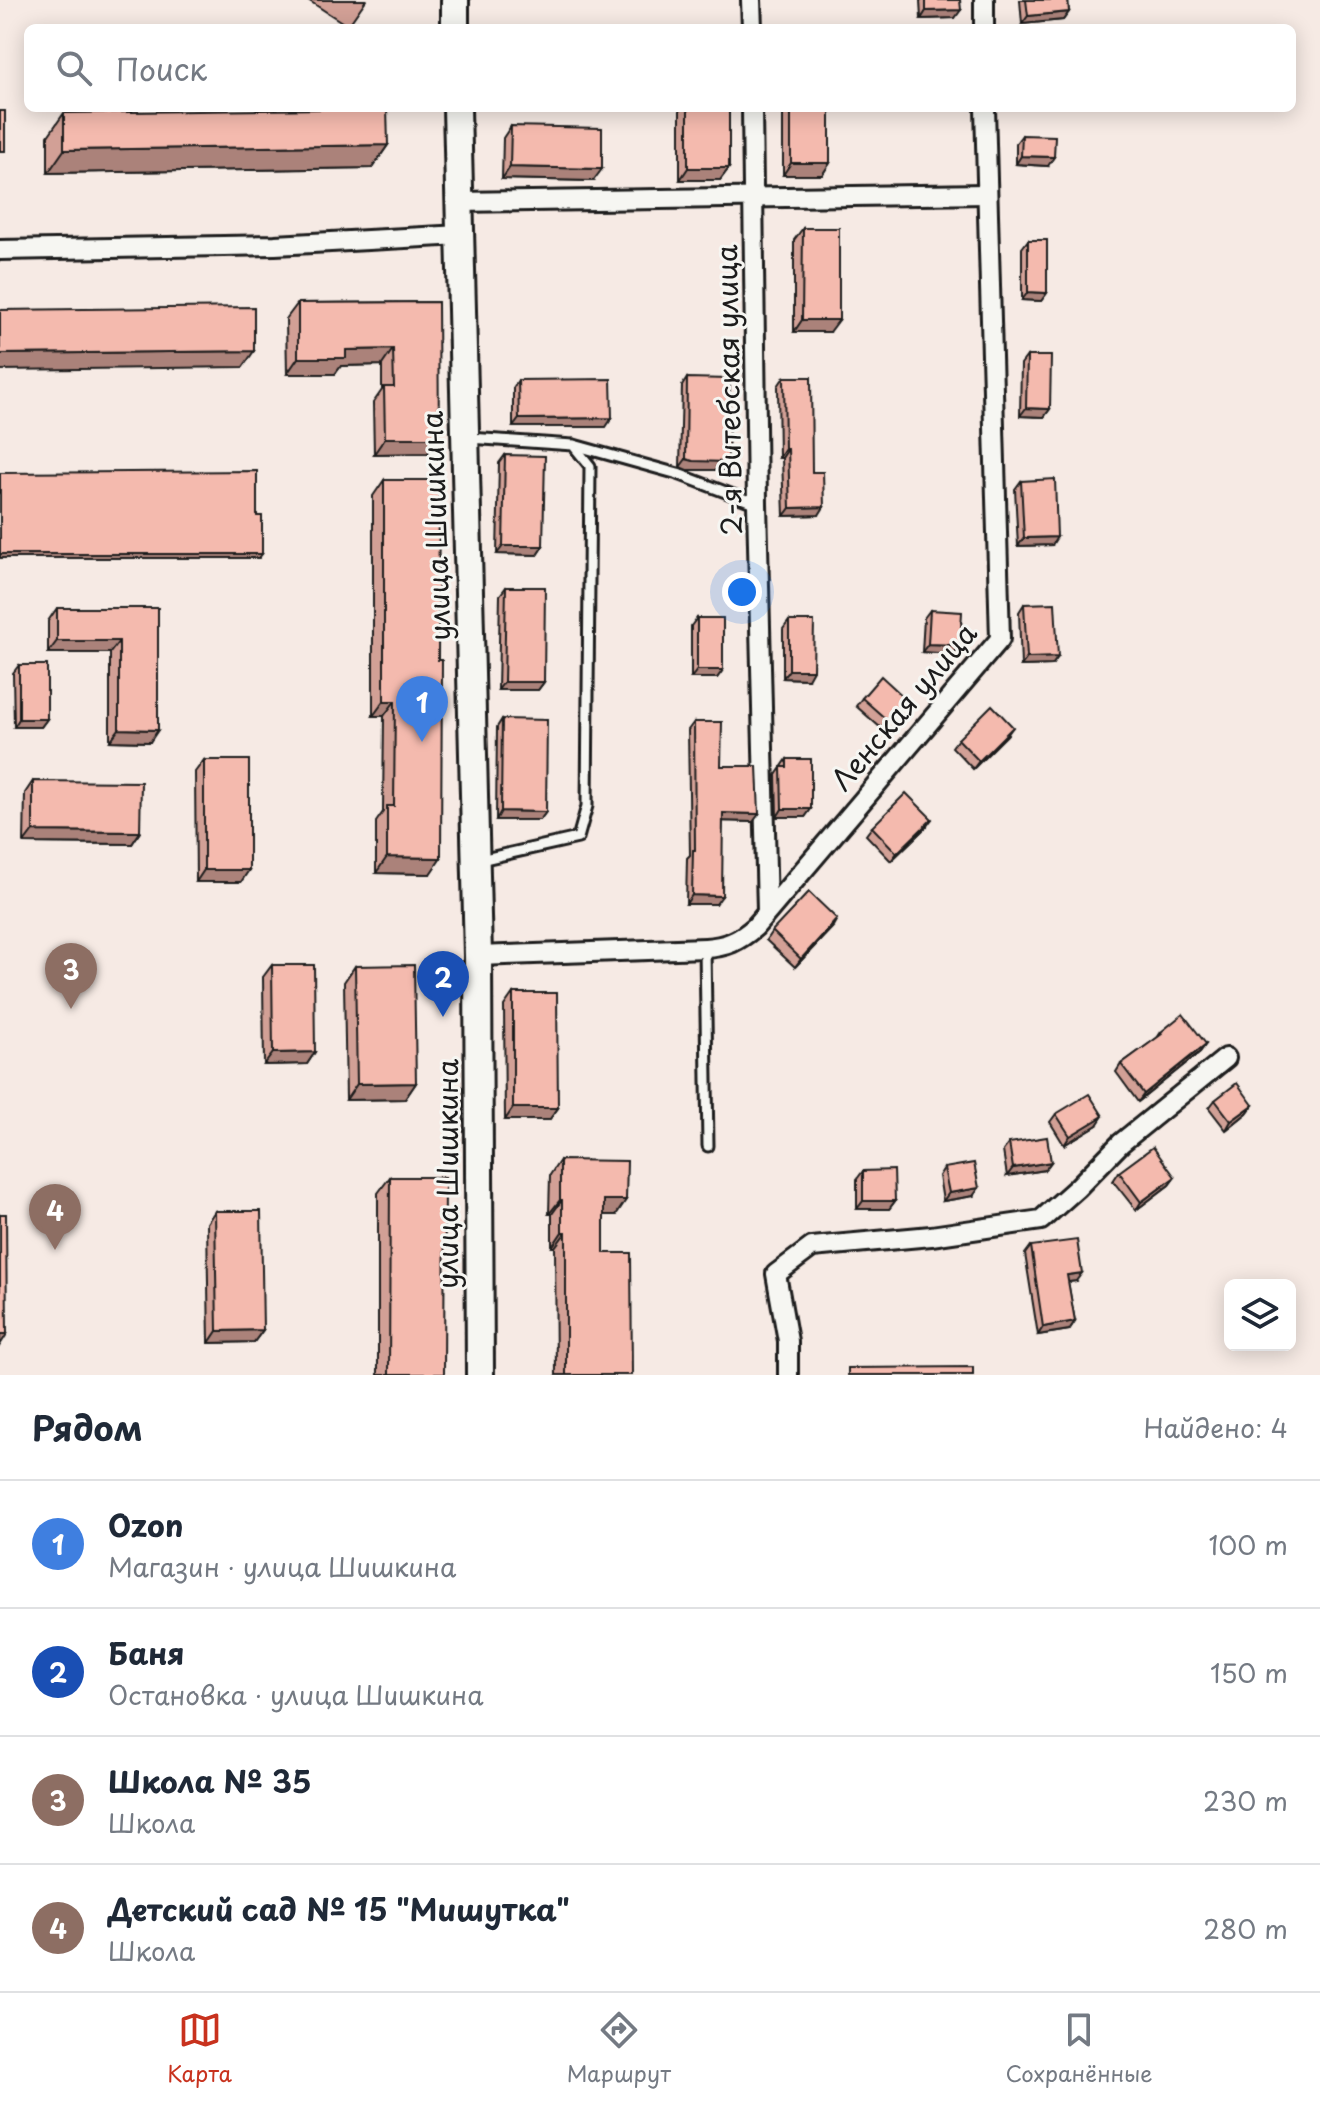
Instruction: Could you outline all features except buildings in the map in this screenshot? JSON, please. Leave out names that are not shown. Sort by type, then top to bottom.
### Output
[{"type":"main road","points":[[455,0],[455,24]]},
{"type":"main road","name":"улица Шишкина","points":[[457,112],[478,956],[480,1375]]},
{"type":"street","points":[[751,0],[752,24]]},
{"type":"street","points":[[984,0],[984,24]]},
{"type":"street","name":"2-я Витебская улица","points":[[752,112],[767,911]]},
{"type":"street","name":"Ленская улица","points":[[478,956],[705,948],[731,945],[742,939],[1000,639],[985,112]]},
{"type":"street","points":[[460,202],[986,194]]},
{"type":"street","points":[[0,250],[275,245],[461,235]]},
{"type":"street","points":[[788,1375],[788,1341],[776,1274],[812,1247],[931,1236],[1041,1220],[1121,1143],[1226,1058]]},
{"type":"lane","points":[[465,438],[573,445],[678,474],[757,504]]},
{"type":"lane","points":[[476,860],[578,838],[587,806],[590,466],[573,445]]},
{"type":"lane","points":[[705,948],[708,1146]]},
{"type":"place","name":"Ozon","points":[[422,742]]},
{"type":"place","name":"Школа № 35","points":[[71,1009]]},
{"type":"place","name":"Баня","points":[[443,1017]]},
{"type":"place","name":"Детский сад № 15 \"Мишутка\"","points":[[55,1250]]}]
